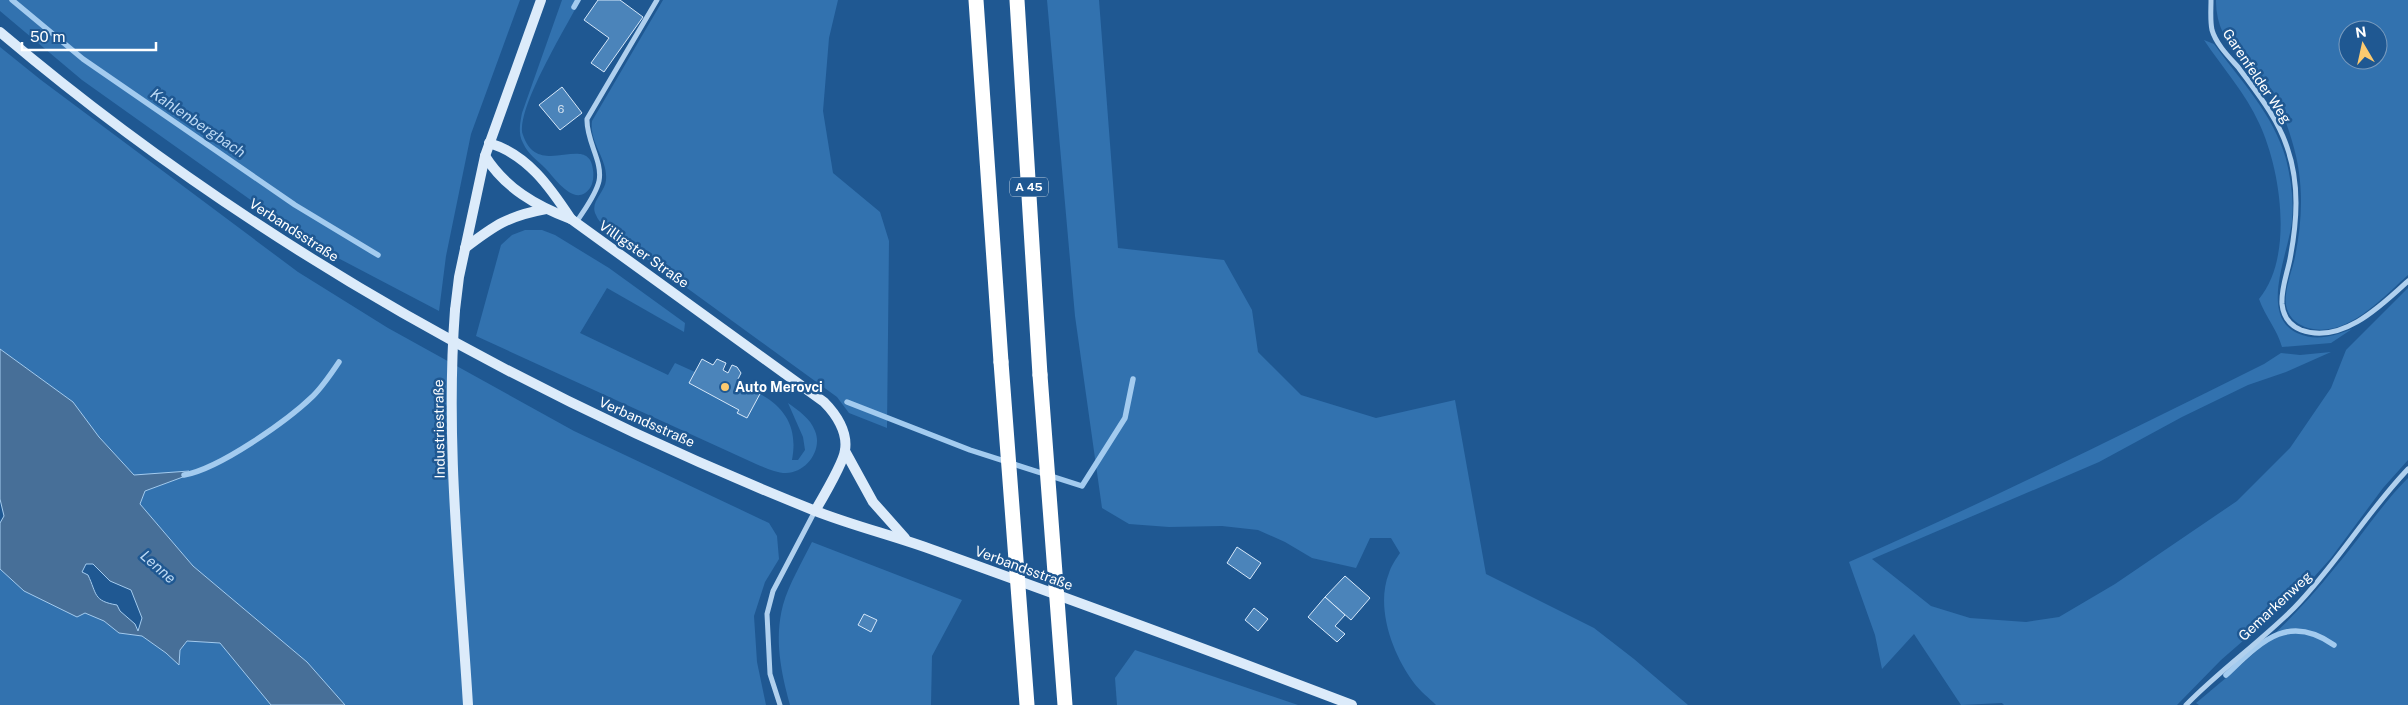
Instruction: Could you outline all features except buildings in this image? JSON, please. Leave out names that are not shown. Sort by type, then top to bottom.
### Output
[{"type":"highway","points":[[976,0],[1027,705]]},
{"type":"highway","name":"A 45","points":[[1017,0],[1040,374],[1065,705]]},
{"type":"main road","points":[[485,156],[541,0]]},
{"type":"main road","name":"Verbandsstraße","points":[[0,32],[52,76],[179,168],[306,256],[428,329],[600,417],[816,511],[906,540],[1248,664],[1352,705]]},
{"type":"main road","points":[[489,143],[516,154],[537,174],[573,221]]},
{"type":"main road","name":"Villigster Straße","points":[[485,156],[502,179],[546,209],[573,221],[824,402],[836,414],[843,432],[845,451],[873,502],[906,540]]},
{"type":"main road","name":"Industriestraße","points":[[468,705],[450,400],[455,310],[465,248],[485,156]]},
{"type":"main road","points":[[465,248],[487,231],[509,218],[546,209]]},
{"type":"main road","points":[[816,511],[845,451]]},
{"type":"street","points":[[573,221],[599,180],[599,170],[587,130],[588,119],[657,0]]},
{"type":"street","name":"Garenfelder Weg","points":[[2211,0],[2212,31],[2270,110],[2282,132],[2288,151],[2296,201],[2293,242],[2282,296],[2286,318],[2296,328],[2309,333],[2322,334],[2341,329],[2376,309],[2408,281]]},
{"type":"street","name":"Gemarkenweg","points":[[2186,705],[2214,677],[2293,608],[2330,568],[2388,489],[2408,469]]},
{"type":"street","points":[[780,705],[770,674],[767,614],[772,591],[816,511]]},
{"type":"shaded area","points":[[0,0],[520,0],[471,134],[446,256],[439,311],[317,247],[82,80],[0,11]]},
{"type":"shaded area","points":[[562,0],[580,0],[534,88],[523,123],[523,135],[530,148],[540,154],[551,156],[573,154],[582,155],[589,159],[593,172],[592,184],[584,194],[578,195],[566,190],[530,154],[521,140],[520,132],[522,113]]},
{"type":"shaded area","points":[[663,0],[838,0],[829,38],[823,111],[833,173],[880,212],[889,241],[887,428],[849,413],[837,397],[614,235],[597,218],[594,206],[605,185],[606,172],[593,137],[592,121]]},
{"type":"shaded area","points":[[1047,0],[1099,0],[1118,248],[1224,260],[1252,310],[1258,352],[1301,395],[1376,418],[1455,400],[1486,574],[1594,628],[1688,705],[1436,705],[1416,686],[1406,672],[1388,631],[1385,616],[1385,587],[1391,568],[1400,553],[1391,538],[1370,538],[1356,568],[1312,558],[1285,542],[1258,530],[1222,526],[1169,527],[1129,524],[1102,508],[1075,316]]},
{"type":"shaded area","points":[[2216,0],[2408,0],[2408,275],[2375,305],[2348,323],[2320,330],[2301,325],[2292,319],[2288,313],[2286,293],[2295,257],[2301,213],[2299,170],[2296,156],[2289,130],[2281,112],[2272,98],[2230,47],[2218,17]]},
{"type":"shaded area","points":[[2204,40],[2214,44],[2255,98],[2281,143],[2286,159],[2292,190],[2293,212],[2279,281],[2279,312],[2286,324],[2304,336],[2325,337],[2352,329],[2331,343],[2282,347],[2259,299],[2270,281],[2277,260],[2280,237],[2278,188],[2273,164],[2267,142],[2254,112]]},
{"type":"shaded area","points":[[0,47],[41,80],[298,272],[388,328],[574,431],[769,523],[777,536],[779,559],[765,582],[754,616],[757,662],[766,705],[345,705],[307,662],[193,566],[140,504],[145,491],[191,474],[134,475],[99,437],[73,402],[0,349]]},
{"type":"shaded area","points":[[525,230],[542,230],[555,235],[609,268],[685,323],[684,332],[607,288],[580,333],[668,375],[675,363],[695,372],[690,383],[739,410],[738,413],[747,418],[760,394],[777,406],[788,421],[793,439],[792,460],[798,460],[805,450],[803,437],[788,403],[807,419],[815,431],[817,446],[811,459],[806,465],[793,472],[782,473],[771,470],[476,336],[501,245],[512,235]]},
{"type":"shaded area","points":[[2408,288],[2408,460],[2383,488],[2331,558],[2305,587],[2221,660],[2177,705],[2004,705],[2002,703],[1961,705],[1914,634],[1882,669],[1875,635],[1849,562],[2058,465],[2264,364],[2281,353],[2300,355],[2331,352],[2286,372],[2248,385],[2182,417],[2099,462],[1872,559],[1931,606],[1970,618],[2026,622],[2059,617],[2115,584],[2237,501],[2290,448],[2331,388],[2346,350]]},
{"type":"shaded area","points":[[2408,478],[2408,705],[2199,705],[2196,703],[2251,656],[2302,606],[2343,559],[2388,500]]},
{"type":"shaded area","points":[[812,542],[962,600],[932,656],[931,705],[790,705],[780,655],[780,618],[789,589]]},
{"type":"shaded area","points":[[0,569],[104,621],[119,633],[142,636],[179,665],[180,650],[187,641],[220,643],[271,705],[0,705]]},
{"type":"shaded area","points":[[1135,650],[1298,705],[1117,705],[1115,678]]},
{"type":"water","name":"Lenne","points":[[0,349],[73,402],[99,437],[134,475],[189,471],[191,474],[145,491],[140,504],[193,566],[307,662],[345,705],[271,705],[220,643],[187,641],[180,650],[179,665],[142,636],[119,633],[104,621],[85,613],[77,617],[24,591],[0,569],[0,523],[4,516],[0,499]],"holes":[[[86,564],[93,564],[110,581],[131,590],[142,618],[138,631],[135,624],[120,611],[117,605],[104,601],[97,596],[88,575],[82,572]]]},
{"type":"waterway","name":"Kahlenbergbach","points":[[12,0],[83,59],[295,205],[378,255]]},
{"type":"waterway","name":"Kahlenbergbach","points":[[574,7],[578,0]]},
{"type":"waterway","name":"Kahlenbergbach","points":[[184,475],[215,464],[252,443],[287,418],[313,396],[339,362]]},
{"type":"waterway","points":[[847,402],[970,450],[1082,486],[1125,418],[1133,379]]},
{"type":"waterway","points":[[2226,675],[2263,643],[2275,636],[2288,632],[2302,631],[2334,645]]},
{"type":"place","name":"Auto Merovci","points":[[725,387]]}]
